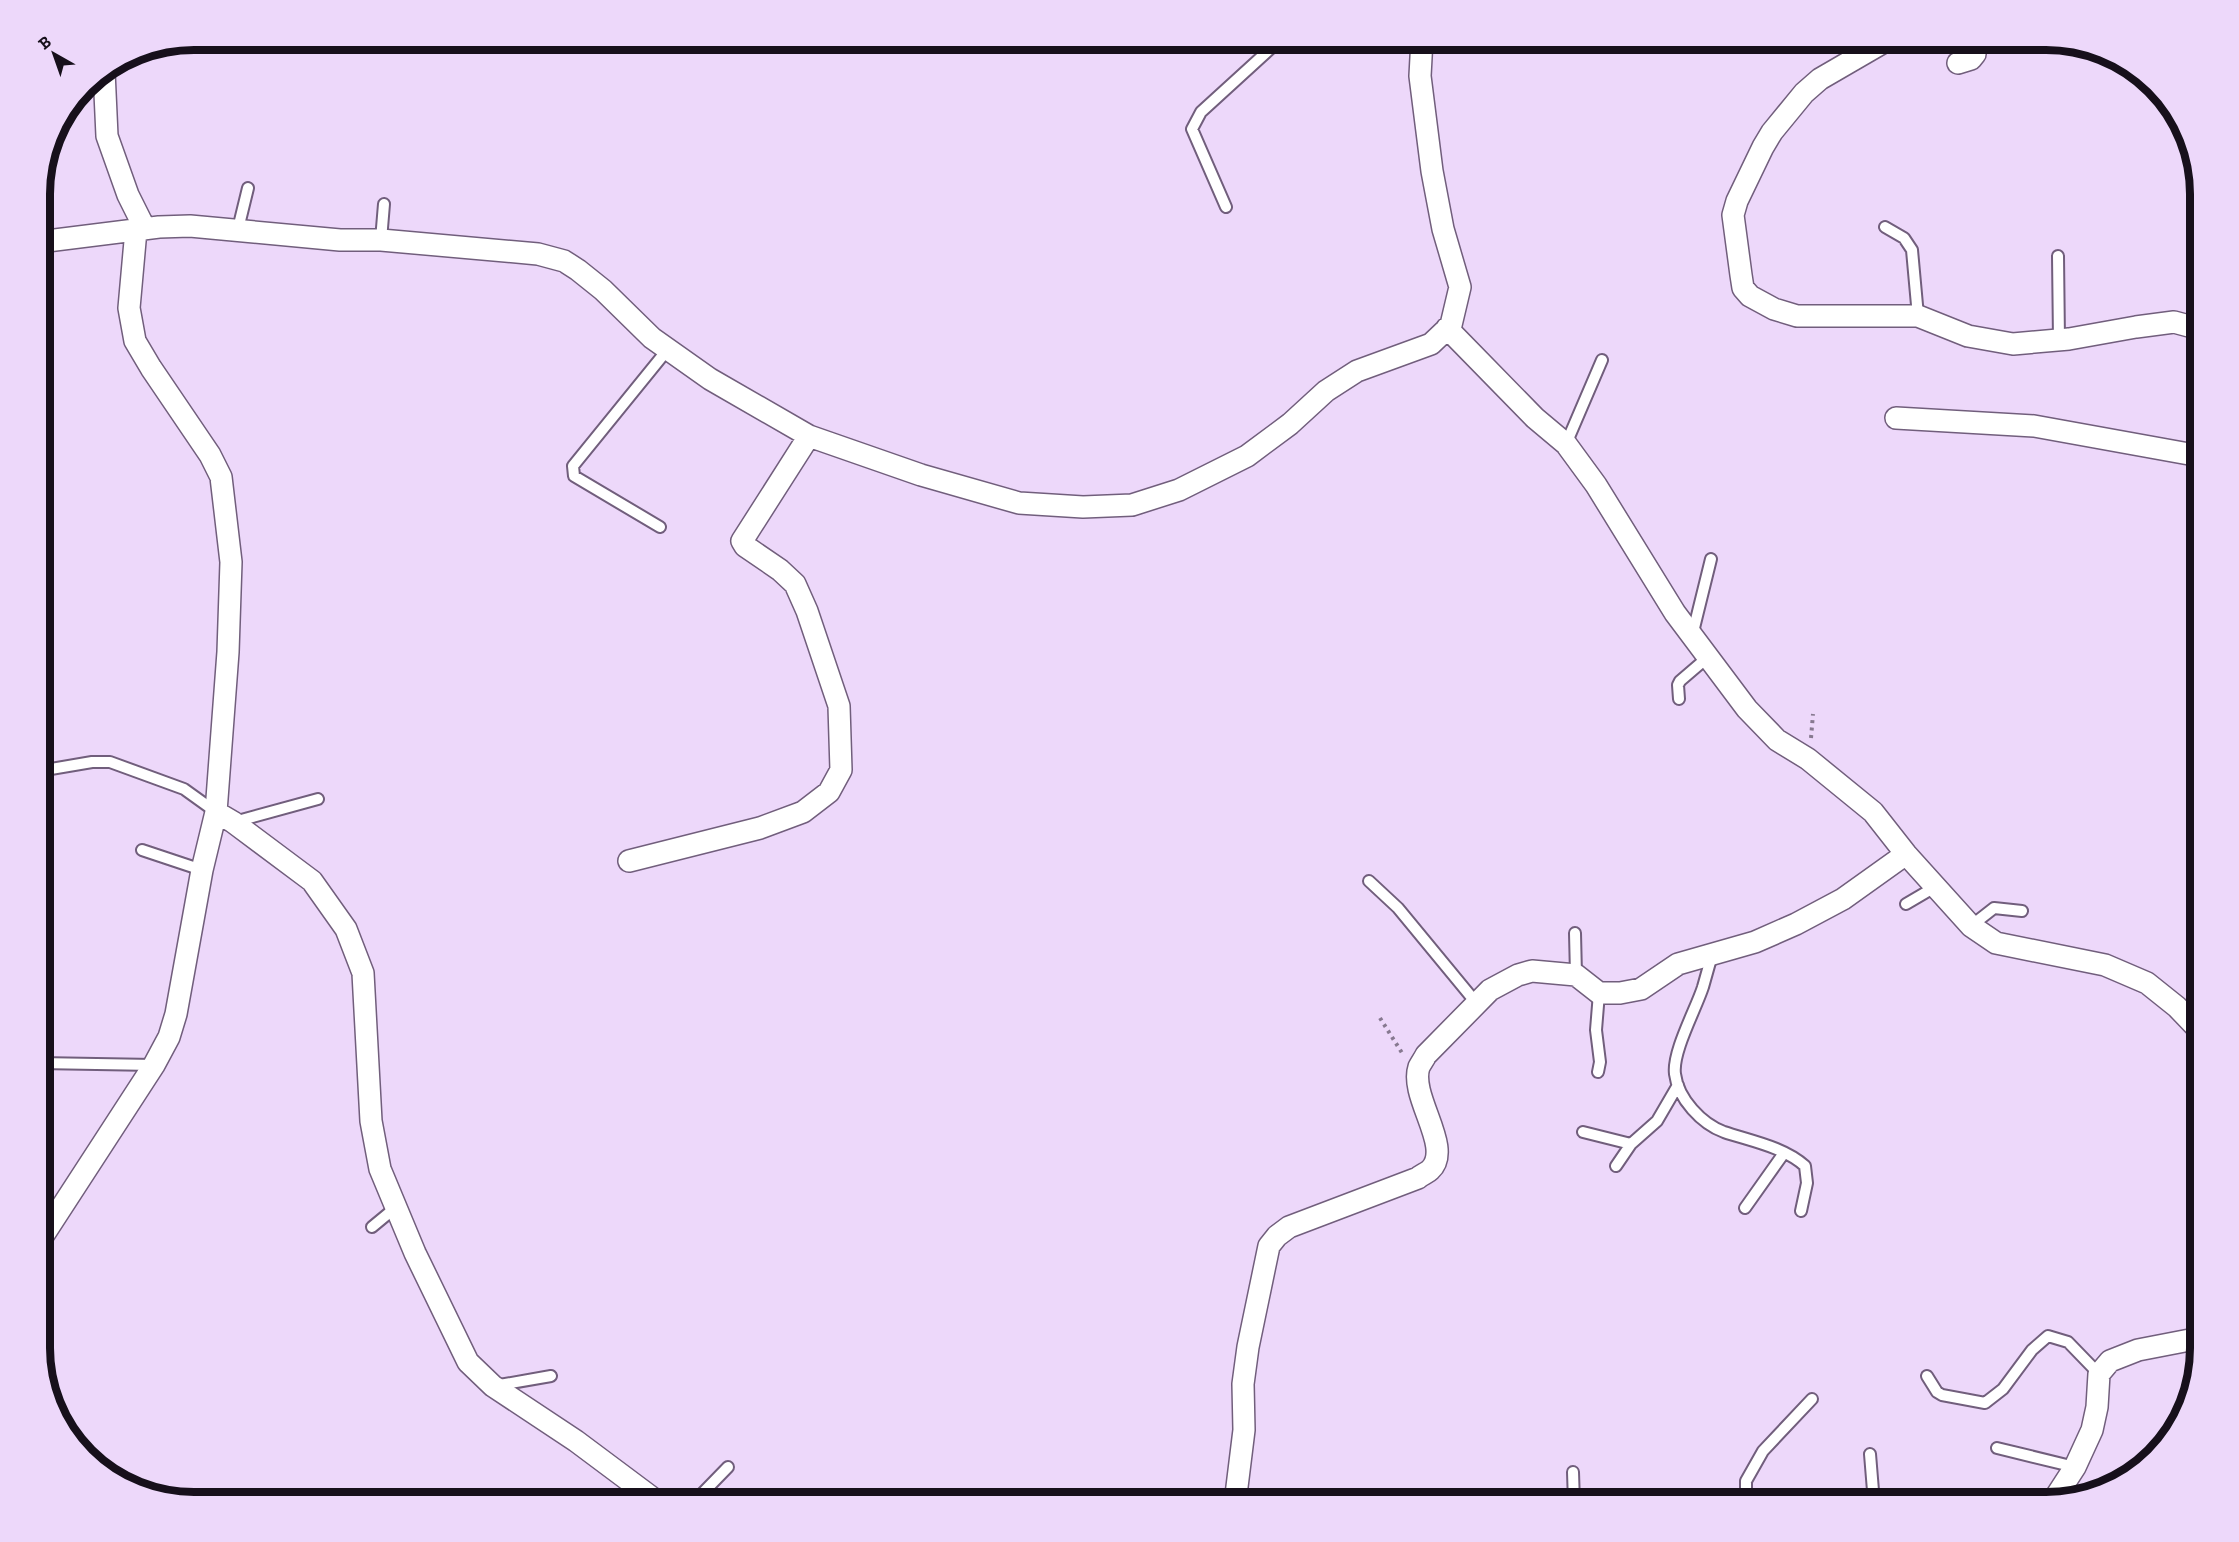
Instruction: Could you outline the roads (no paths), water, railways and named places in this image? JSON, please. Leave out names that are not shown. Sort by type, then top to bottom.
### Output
[{"type":"street","points":[[50,241],[140,229],[190,226],[340,240],[381,240],[538,254],[564,261],[603,290],[652,338],[710,379],[809,436],[921,475],[1019,502],[1083,507],[1132,505],[1179,490],[1247,456],[1290,424],[1326,391],[1357,371],[1431,344],[1447,328],[1455,312],[1460,287],[1443,229],[1432,171],[1420,76],[1421,49]]},
{"type":"street","points":[[1872,49],[1820,79],[1804,93],[1772,132],[1737,201],[1733,215],[1743,288],[1750,296],[1774,309],[1797,316],[1918,316],[1968,336],[2013,344],[2059,340],[2174,322],[2190,326]]},
{"type":"street","points":[[1958,63],[1971,59],[1975,54],[1974,49]]},
{"type":"street","points":[[50,1225],[154,1065],[169,1037],[176,1014],[202,870],[225,817],[231,562],[224,490],[221,477],[210,455],[146,361],[135,341],[129,308],[140,229],[107,136],[104,80]]},
{"type":"street","points":[[1447,328],[1535,418],[1566,444],[1596,485],[1675,613],[1747,709],[1777,740],[1808,759],[1873,812],[1906,854],[1971,926],[1996,943],[2105,965],[2147,983],[2190,1015]]},
{"type":"street","points":[[1896,418],[2034,426],[2190,454]]},
{"type":"street","points":[[629,861],[760,828],[802,812],[829,792],[841,770],[839,706],[803,602],[795,584],[780,570],[745,546],[742,541],[809,436]]},
{"type":"street","points":[[225,817],[312,881],[346,930],[363,973],[371,1121],[380,1169],[440,1308],[468,1362],[494,1386],[576,1441],[643,1492]]},
{"type":"street","points":[[1236,1492],[1244,1430],[1244,1384],[1248,1347],[1269,1246],[1276,1236],[1289,1227],[1418,1178],[1431,1170],[1438,1148],[1420,1093],[1419,1066],[1426,1055],[1478,1005],[1490,990],[1518,975],[1532,971],[1576,975],[1599,993],[1620,993],[1641,989],[1678,964],[1755,942],[1796,924],[1843,899],[1906,854]]},
{"type":"street","points":[[2059,1492],[2075,1467],[2092,1430],[2097,1407],[2099,1374],[2110,1361],[2138,1350],[2190,1340]]},
{"type":"lane","points":[[1226,207],[1192,129],[1201,112],[1270,49]]},
{"type":"lane","points":[[238,229],[248,188]]},
{"type":"lane","points":[[381,240],[384,204]]},
{"type":"lane","points":[[1885,226],[1904,237],[1912,250],[1918,316]]},
{"type":"lane","points":[[2058,256],[2059,340]]},
{"type":"lane","points":[[660,527],[574,476],[572,471],[573,466],[668,349]]},
{"type":"lane","points":[[1566,444],[1602,360]]},
{"type":"lane","points":[[1692,636],[1711,559]]},
{"type":"lane","points":[[1679,699],[1680,681],[1708,657]]},
{"type":"lane","points":[[50,769],[92,762],[110,762],[184,789],[225,817],[318,799]]},
{"type":"lane","points":[[142,850],[202,870]]},
{"type":"lane","points":[[1369,881],[1398,908],[1478,1005]]},
{"type":"lane","points":[[1906,904],[1935,887]]},
{"type":"lane","points":[[1971,926],[1994,909],[2022,910]]},
{"type":"lane","points":[[1575,933],[1576,975]]},
{"type":"lane","points":[[1712,955],[1679,1050],[1675,1073],[1678,1085],[1692,1111],[1714,1128],[1794,1156],[1805,1166],[1807,1183],[1801,1211]]},
{"type":"lane","points":[[1598,1072],[1600,1062],[1596,1030],[1599,993]]},
{"type":"lane","points":[[50,1063],[154,1065]]},
{"type":"lane","points":[[1616,1166],[1631,1144],[1657,1121],[1678,1085]]},
{"type":"lane","points":[[1582,1132],[1631,1144]]},
{"type":"lane","points":[[1745,1208],[1784,1153]]},
{"type":"lane","points":[[372,1227],[395,1208]]},
{"type":"lane","points":[[1927,1376],[1937,1392],[1942,1395],[1985,1403],[2003,1389],[2032,1350],[2048,1336],[2068,1342],[2099,1374]]},
{"type":"lane","points":[[494,1386],[552,1376]]},
{"type":"lane","points":[[1746,1492],[1746,1481],[1763,1451],[1812,1399]]},
{"type":"lane","points":[[1997,1448],[2075,1467]]},
{"type":"lane","points":[[1870,1454],[1873,1492]]},
{"type":"lane","points":[[704,1492],[728,1467]]},
{"type":"lane","points":[[1573,1472],[1574,1492]]}]
